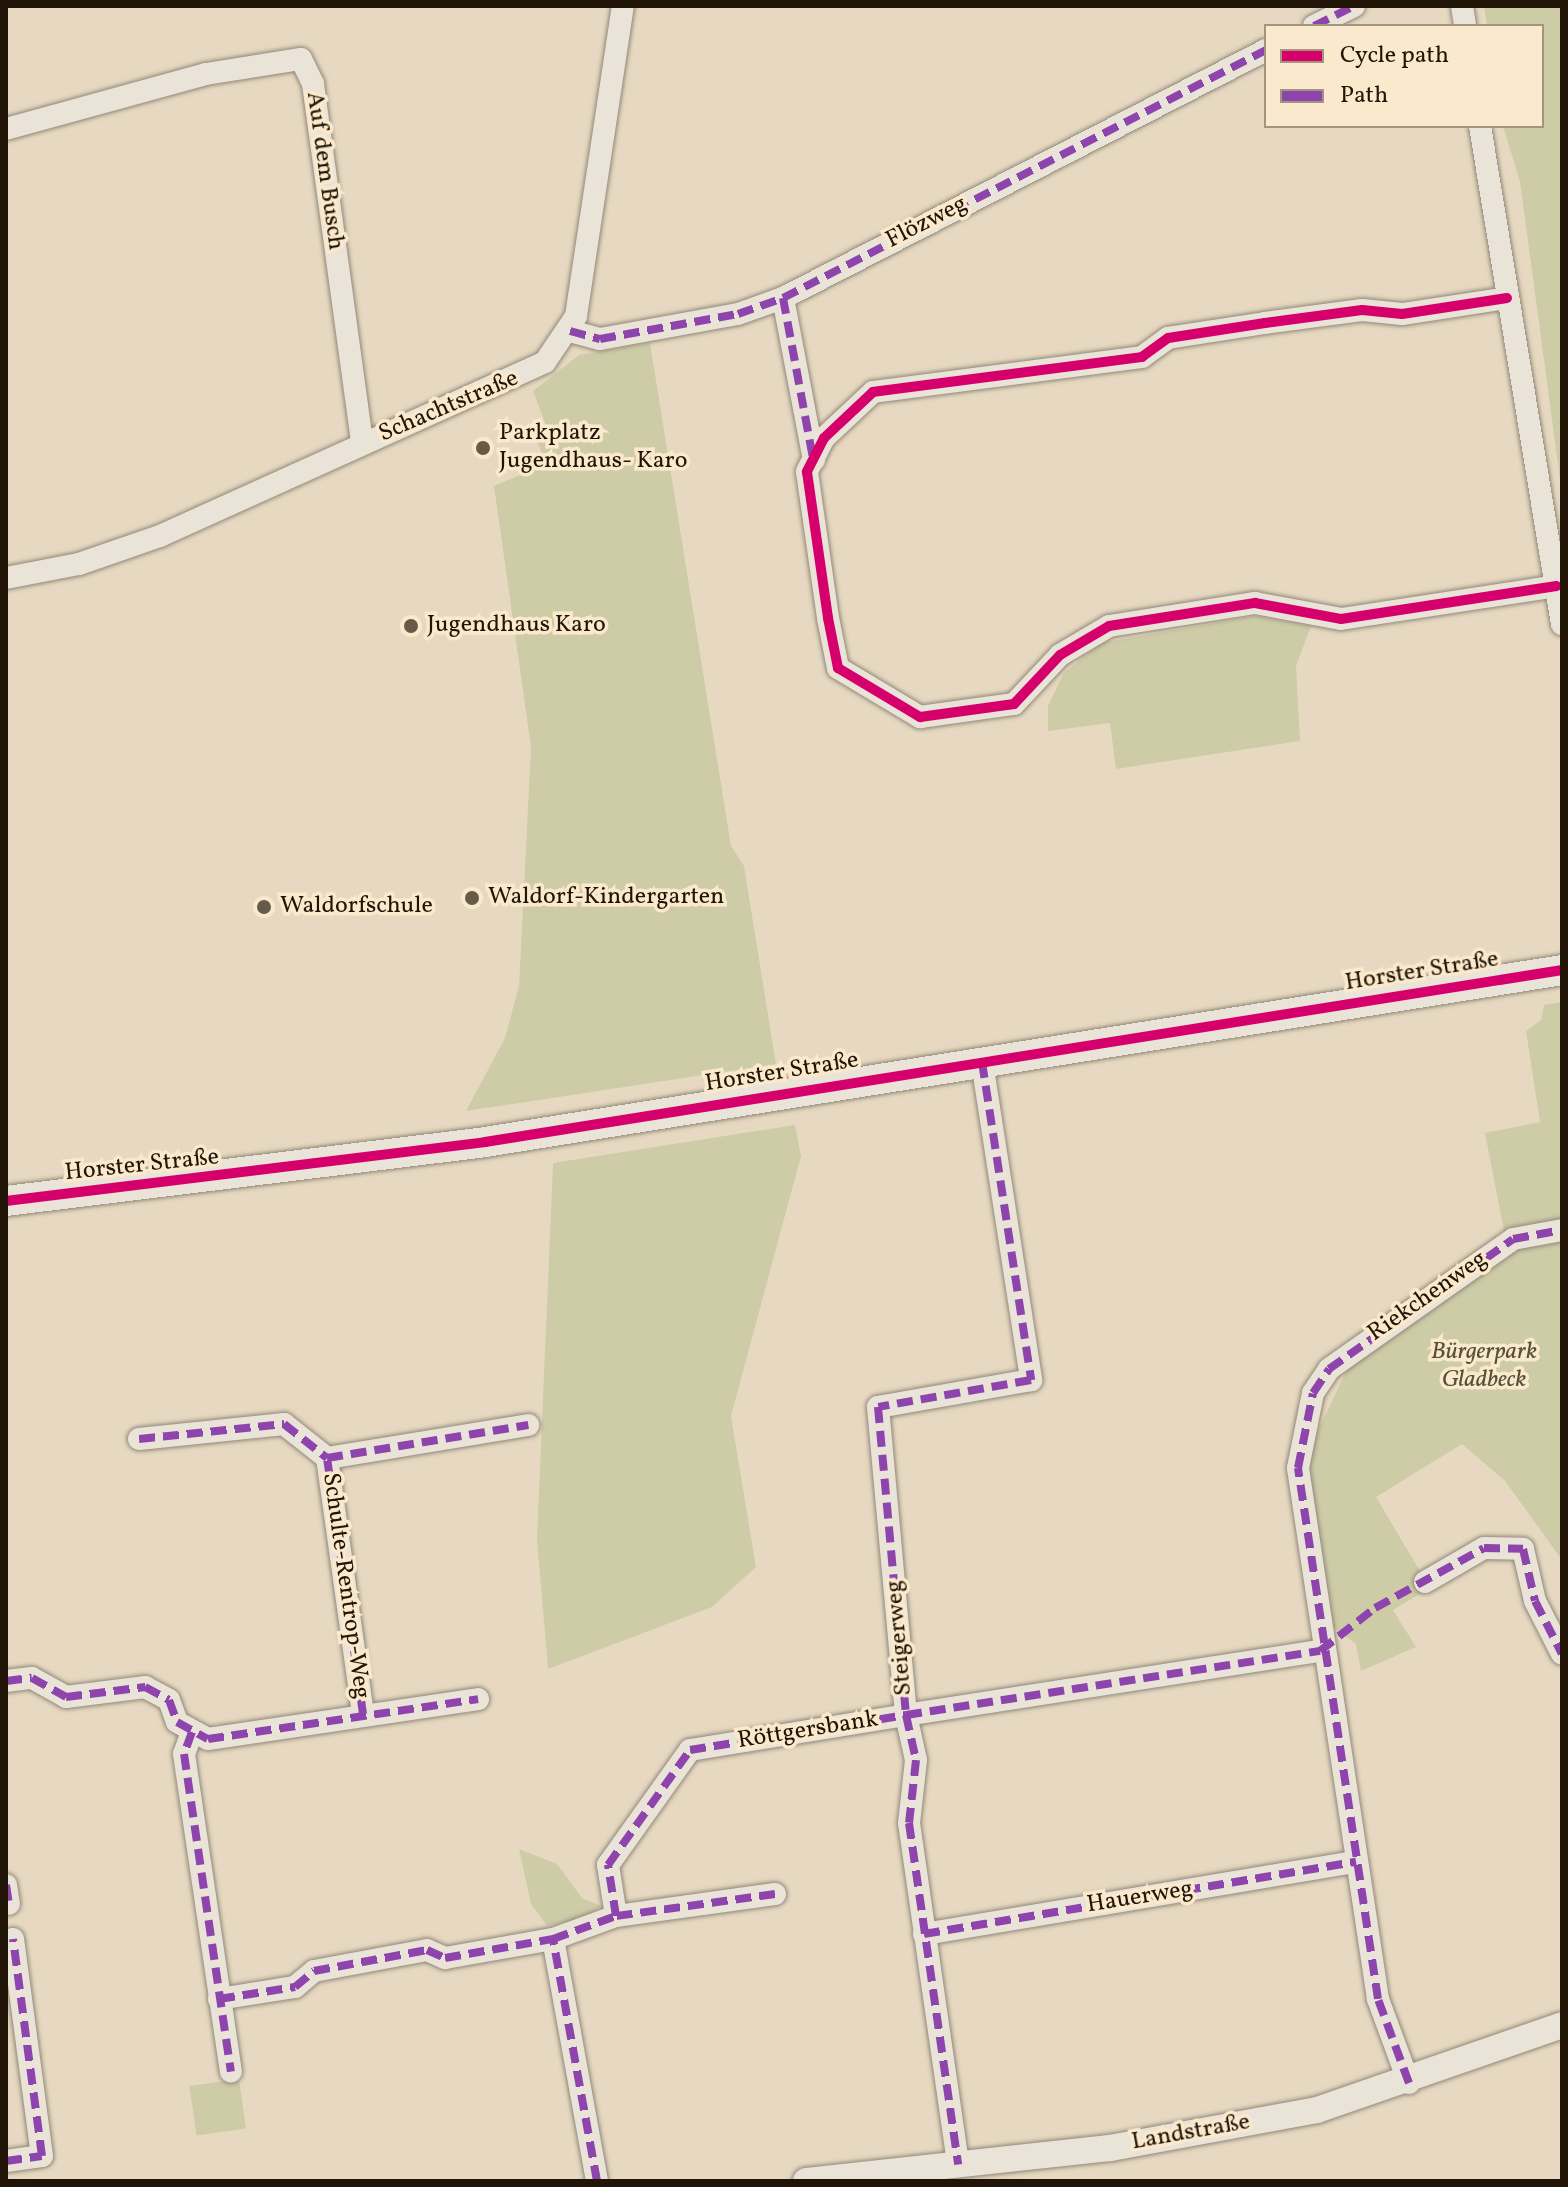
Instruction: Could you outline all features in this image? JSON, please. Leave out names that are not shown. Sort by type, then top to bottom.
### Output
[{"type":"main road","name":"Horster Straße","points":[[6,1201],[485,1142],[1562,970]]},
{"type":"street","points":[[570,331],[623,6]]},
{"type":"street","points":[[1318,24],[1354,6]]},
{"type":"street","name":"Flözweg","points":[[570,331],[600,339],[738,314],[783,298],[1264,51]]},
{"type":"street","name":"Auf dem Busch","points":[[6,129],[206,74],[301,59],[313,84],[362,444]]},
{"type":"street","points":[[1480,128],[1562,624]]},
{"type":"street","points":[[783,298],[814,460]]},
{"type":"street","points":[[1507,298],[1402,314],[1362,310],[1265,323],[1168,338],[1142,357],[873,392],[824,438],[807,472],[838,668],[920,717],[1014,704],[1060,655],[1109,626],[1255,603],[1341,619],[1556,586]]},
{"type":"street","name":"Schachtstraße","points":[[6,578],[79,564],[160,536],[362,444],[526,375],[570,331]]},
{"type":"street","name":"Steigerweg","points":[[982,1062],[1031,1380],[878,1407],[906,1715],[1320,1651]]},
{"type":"street","name":"Riekchenweg","points":[[1320,1651],[1298,1468],[1313,1393],[1350,1351],[1513,1239],[1562,1230]]},
{"type":"street","name":"Schulte-Rentrop-Weg","points":[[139,1439],[284,1424],[327,1458],[363,1714]]},
{"type":"street","name":"Schulte-Rentrop-Weg","points":[[327,1458],[528,1425]]},
{"type":"street","points":[[1425,1582],[1484,1548],[1523,1549],[1535,1601],[1562,1654]]},
{"type":"street","points":[[1320,1651],[1378,1999],[1409,2083]]},
{"type":"street","points":[[6,1681],[32,1678],[66,1697],[145,1687],[169,1700],[177,1722],[192,1732],[184,1754],[231,2072]]},
{"type":"street","name":"Schulte-Rentrop-Weg","points":[[192,1732],[208,1739],[478,1699]]},
{"type":"street","name":"Röttgersbank","points":[[616,1916],[608,1865],[690,1750],[906,1715],[916,1760],[909,1823],[958,2164]]},
{"type":"street","name":"Hauerweg","points":[[924,1934],[1356,1862]]},
{"type":"street","points":[[219,1999],[295,1987],[314,1971],[427,1950],[445,1958],[553,1939],[616,1916],[775,1894]]},
{"type":"street","points":[[6,2161],[42,2156],[13,1939]]},
{"type":"street","points":[[553,1939],[597,2181]]},
{"type":"street","name":"Landstraße","points":[[806,2181],[1238,2126],[1409,2083],[1562,2025]]},
{"type":"green space","points":[[1484,6],[1562,6],[1562,494],[1520,182],[1504,128],[1544,128],[1544,24],[1487,24]]},
{"type":"green space","points":[[650,343],[731,846],[744,866],[776,1064],[466,1111],[505,1038],[519,986],[531,747],[494,486],[546,464],[537,441],[550,436],[533,391],[579,355]]},
{"type":"green space","points":[[1255,616],[1311,626],[1296,666],[1300,741],[1116,769],[1110,723],[1048,731],[1048,706],[1064,673],[1101,643]]},
{"type":"green space","name":"Bürgerpark Gladbeck","points":[[1562,1002],[1562,1560],[1505,1481],[1462,1444],[1376,1497],[1430,1588],[1393,1610],[1416,1647],[1361,1671],[1356,1644],[1329,1624],[1304,1460],[1351,1361],[1509,1257],[1485,1133],[1540,1122],[1526,1031],[1541,1020],[1544,1005]]},
{"type":"green space","points":[[795,1125],[801,1156],[731,1416],[756,1567],[712,1607],[548,1669],[537,1540],[553,1163]]},
{"type":"green space","points":[[519,1849],[557,1864],[582,1898],[601,1906],[584,1918],[547,1926],[531,1904]]},
{"type":"green space","points":[[239,2079],[246,2129],[196,2135],[189,2086]]},
{"type":"marked path","points":[[1318,24],[1354,6]]},
{"type":"marked path","points":[[570,331],[600,339],[738,314],[783,298],[1264,51]]},
{"type":"marked path","points":[[783,298],[813,459]]},
{"type":"marked path","points":[[982,1062],[1031,1380],[878,1407],[906,1715],[1320,1651],[1375,1608],[1484,1548],[1523,1549],[1535,1601],[1562,1654]]},
{"type":"marked path","points":[[1409,2083],[1378,1999],[1298,1468],[1313,1393],[1329,1369],[1513,1239],[1562,1230]]},
{"type":"marked path","points":[[139,1439],[284,1424],[327,1458]]},
{"type":"marked path","points":[[363,1714],[327,1458],[528,1425]]},
{"type":"marked path","points":[[6,1681],[32,1678],[66,1697],[145,1687],[169,1700],[177,1722],[208,1739],[478,1699]]},
{"type":"marked path","points":[[775,1894],[616,1916],[608,1865],[690,1750],[906,1715],[916,1760],[909,1823],[958,2164]]},
{"type":"marked path","points":[[192,1732],[184,1754],[231,2072]]},
{"type":"marked path","points":[[924,1934],[1356,1862]]},
{"type":"marked path","points":[[6,1885],[9,1904]]},
{"type":"marked path","points":[[597,2181],[553,1939],[616,1916]]},
{"type":"marked path","points":[[6,2161],[42,2156],[13,1939]]},
{"type":"marked path","points":[[219,1999],[295,1987],[314,1971],[427,1950],[445,1958],[553,1939]]},
{"type":"cycle path","points":[[1507,298],[1402,314],[1362,310],[1265,323],[1168,338],[1142,357],[873,392],[824,438],[807,472],[828,618],[838,668],[920,717],[1014,704],[1060,655],[1109,626],[1255,603],[1341,619],[1556,586]]},
{"type":"cycle path","points":[[6,1201],[485,1142],[1562,970]]},
{"type":"place","name":"Parkplatz Jugendhaus- Karo","points":[[483,448]]},
{"type":"place","name":"Jugendhaus Karo","points":[[411,626]]},
{"type":"place","name":"Waldorf-Kindergarten","points":[[472,898]]},
{"type":"place","name":"Waldorfschule","points":[[264,907]]}]
